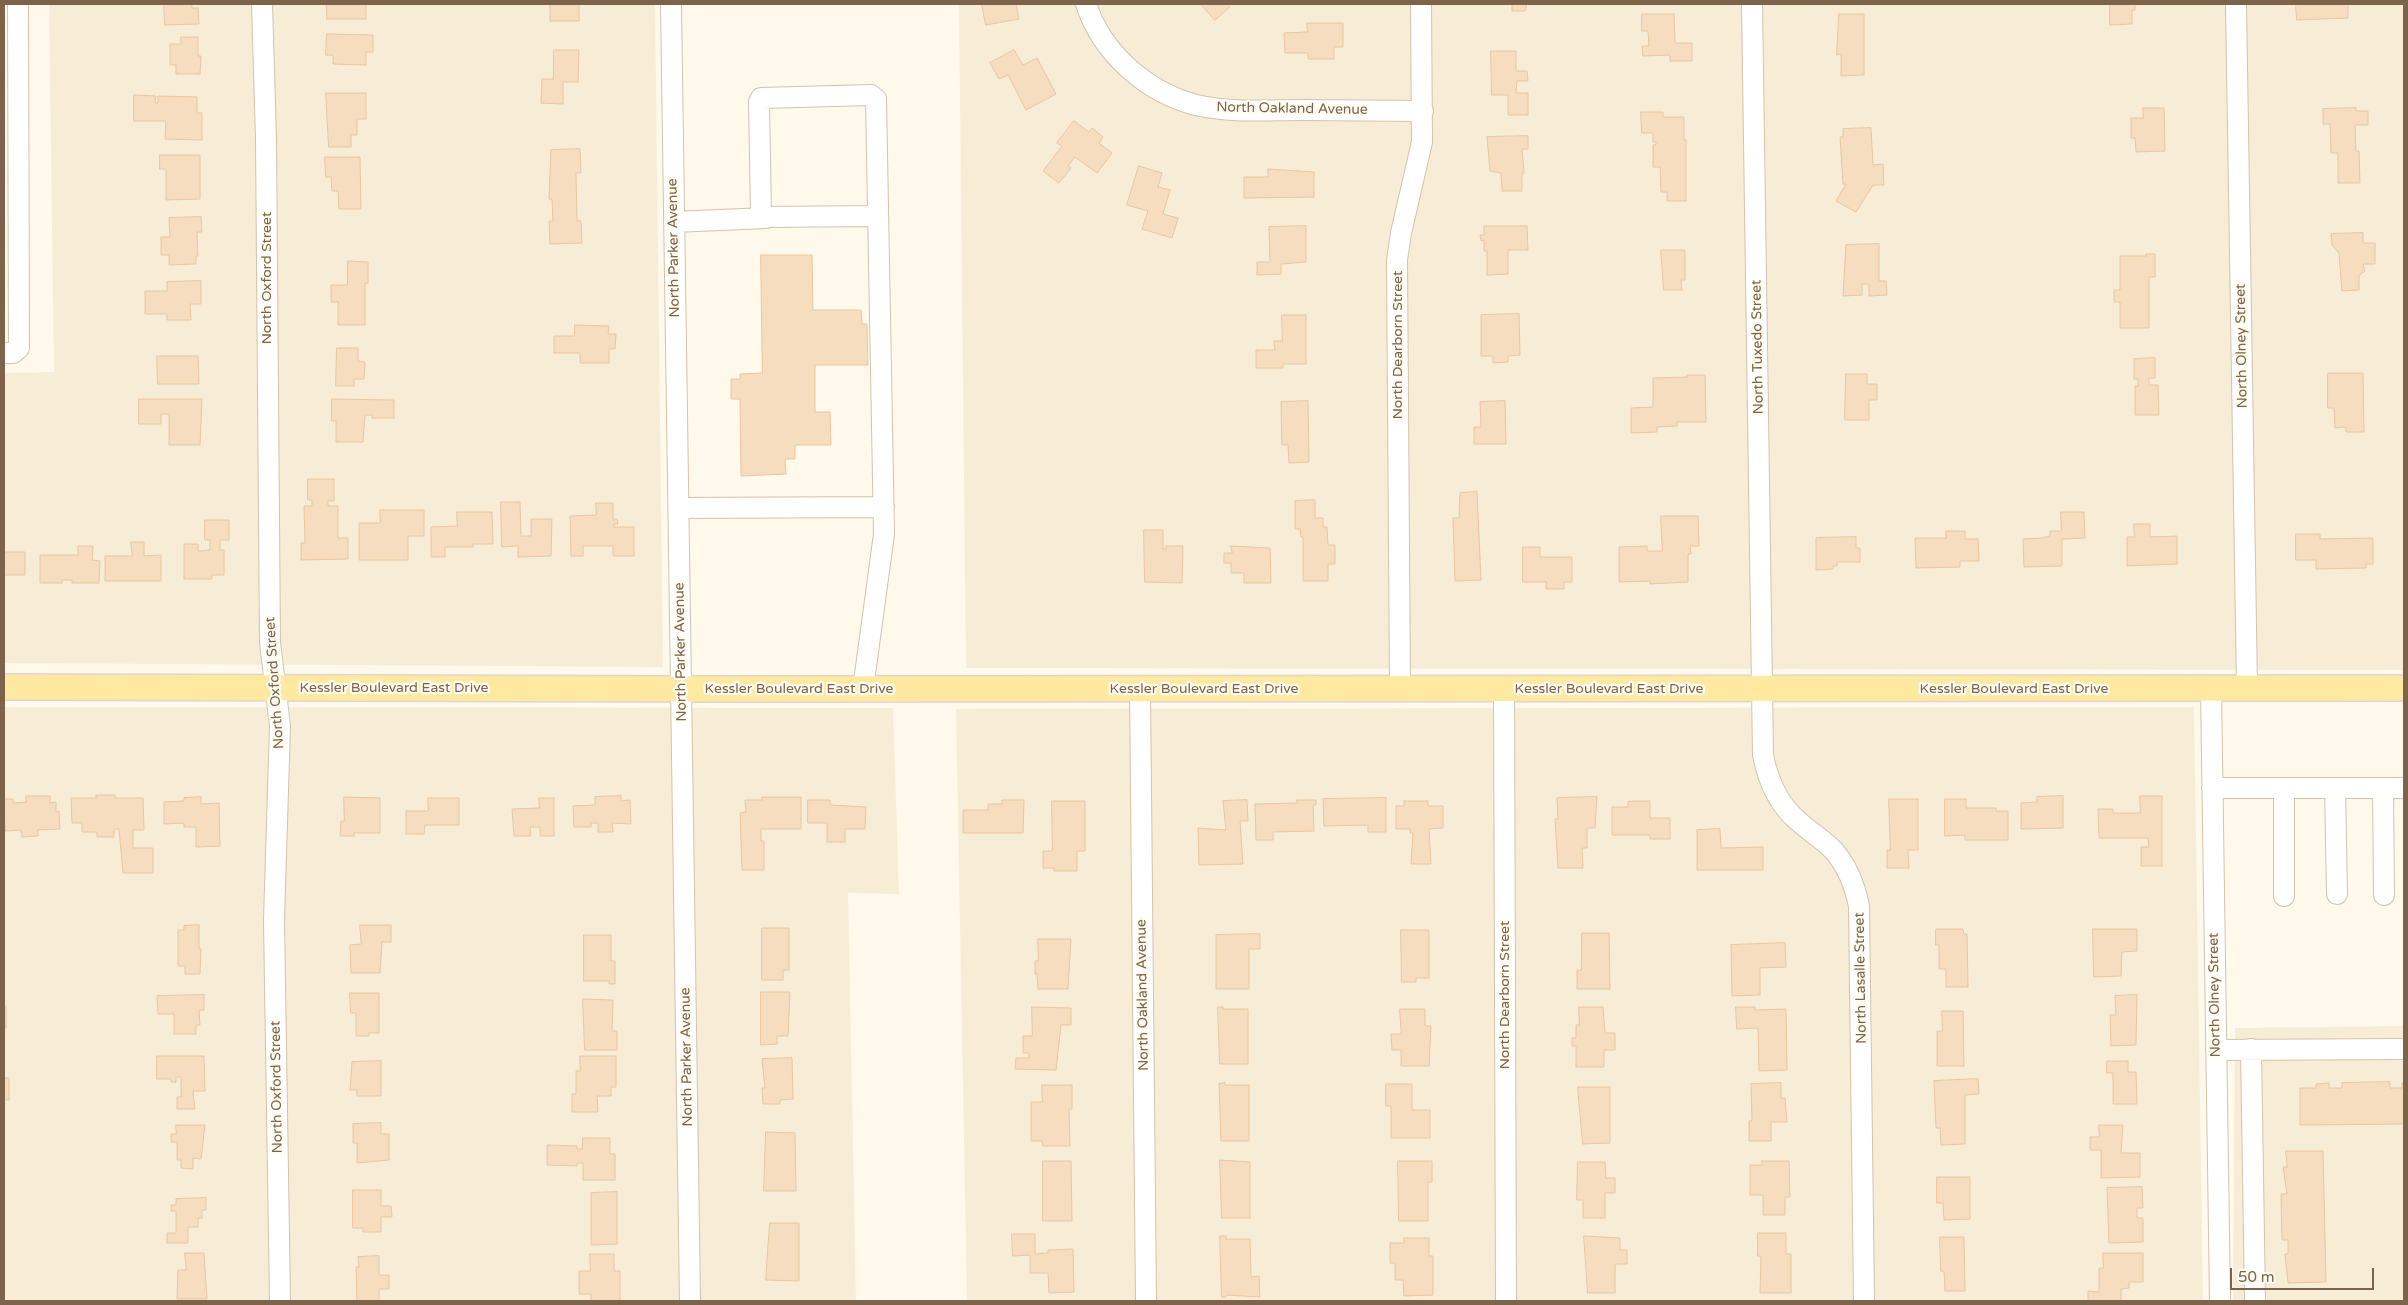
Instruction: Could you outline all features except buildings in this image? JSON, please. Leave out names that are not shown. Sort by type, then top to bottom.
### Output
[{"type":"main road","name":"Kessler Boulevard East Drive","points":[[4,687],[681,689],[2404,688]]},
{"type":"street","points":[[4,353],[13,353],[19,348],[18,4]]},
{"type":"street","name":"North Oxford Street","points":[[262,4],[266,149],[270,643],[280,726],[274,920],[280,1301]]},
{"type":"street","name":"North Parker Avenue","points":[[671,4],[690,1301]]},
{"type":"street","name":"North Oakland Avenue","points":[[1086,4],[1099,32],[1126,67],[1147,83],[1171,96],[1196,105],[1232,109],[1423,111]]},
{"type":"street","name":"North Dearborn Street","points":[[1400,689],[1397,260],[1401,233],[1420,155],[1423,111],[1421,4]]},
{"type":"street","name":"North Tuxedo Street","points":[[1752,4],[1764,689]]},
{"type":"street","name":"North Olney Street","points":[[2236,4],[2248,688]]},
{"type":"street","points":[[766,218],[761,214],[759,102],[761,98],[872,95],[876,99],[884,534],[863,689]]},
{"type":"street","points":[[674,222],[878,216]]},
{"type":"street","points":[[679,508],[884,507]]},
{"type":"street","name":"North Dearborn Street","points":[[1504,688],[1506,1301]]},
{"type":"street","name":"North Olney Street","points":[[2211,688],[2220,1301]]},
{"type":"street","name":"North Oakland Avenue","points":[[1140,689],[1146,1301]]},
{"type":"street","name":"North Lasalle Street","points":[[1764,689],[1763,755],[1770,782],[1782,804],[1794,818],[1821,838],[1839,858],[1852,881],[1859,906],[1864,1301]]},
{"type":"street","points":[[2212,788],[2404,788]]},
{"type":"street","points":[[2284,788],[2284,896]]},
{"type":"street","points":[[2335,788],[2337,894]]},
{"type":"street","points":[[2383,788],[2384,895]]},
{"type":"street","points":[[2251,1049],[2255,1301]]},
{"type":"street","points":[[2216,1050],[2404,1049]]},
{"type":"shaded area","points":[[49,4],[655,4],[663,667],[4,663],[4,373],[54,372]]},
{"type":"shaded area","points":[[959,4],[2404,4],[2404,670],[966,668]]},
{"type":"shaded area","points":[[4,707],[893,708],[899,894],[848,893],[856,1301],[4,1301]]},
{"type":"shaded area","points":[[2194,707],[2203,1301],[967,1301],[956,709]]},
{"type":"shaded area","points":[[2404,1026],[2404,1301],[2233,1301],[2235,1028]]}]
